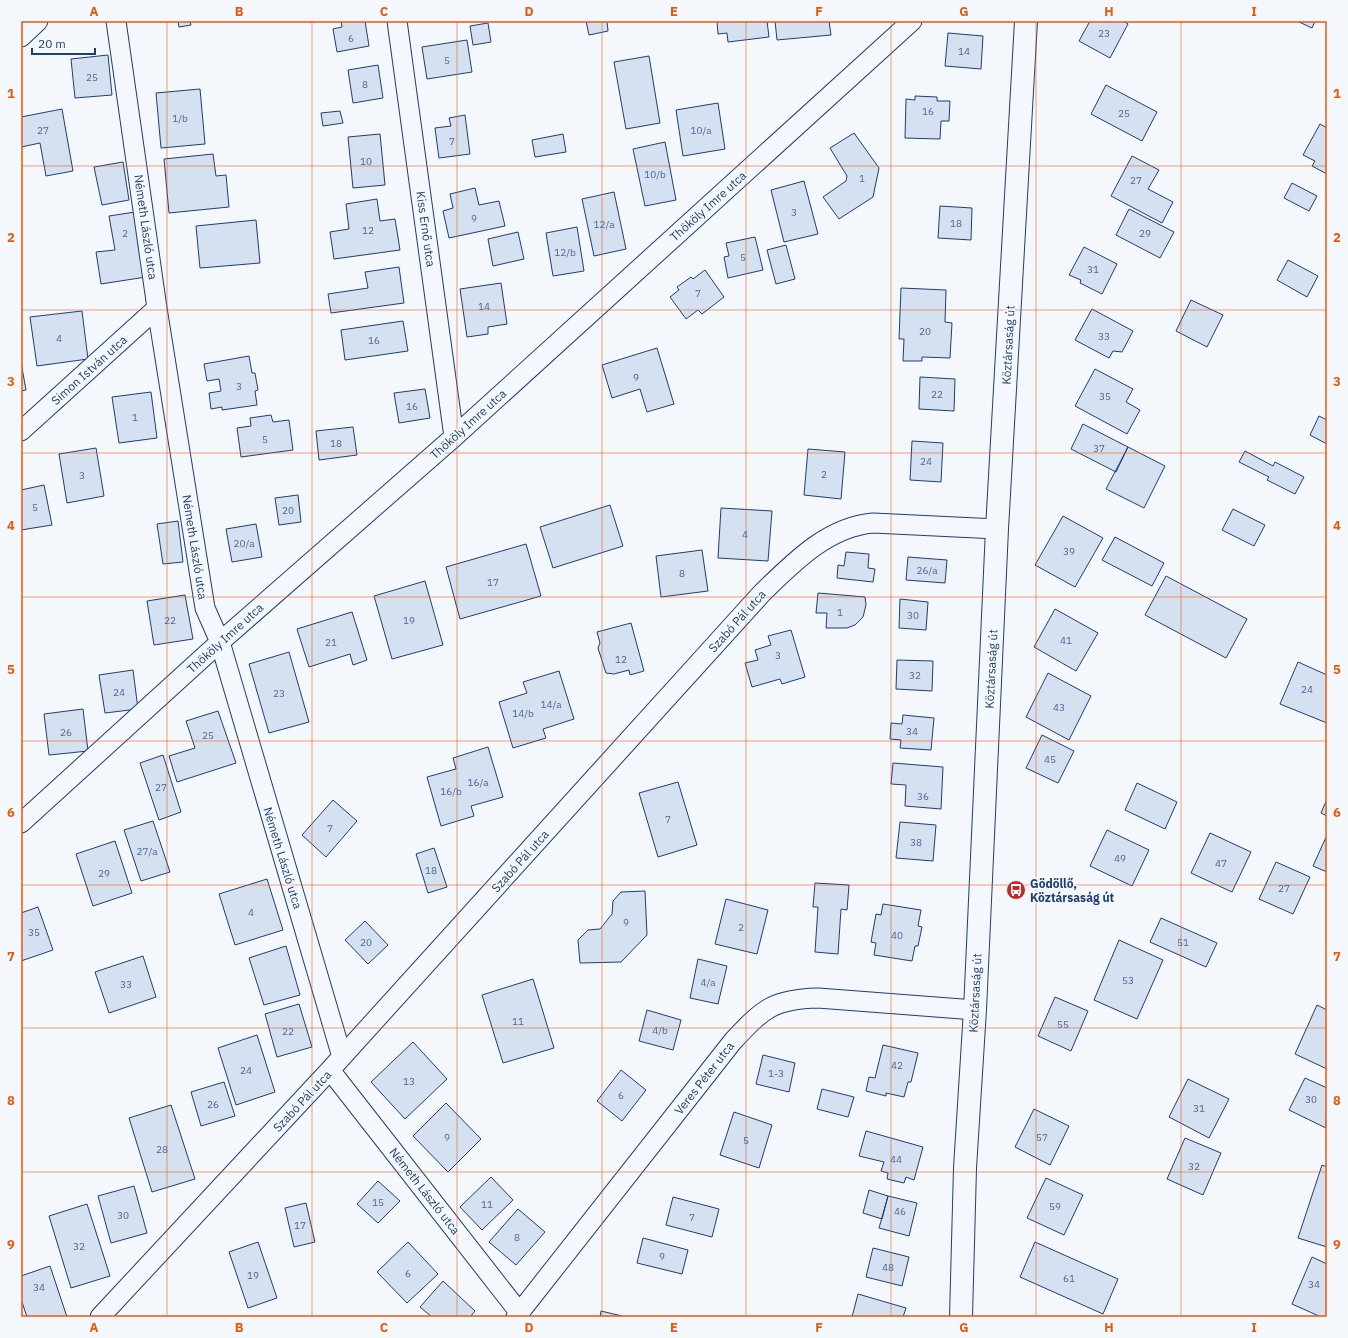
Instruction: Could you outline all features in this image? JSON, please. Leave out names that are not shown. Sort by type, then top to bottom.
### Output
[{"type":"main road","name":"Köztársaság út","points":[[961,1317],[965,1168],[975,1010],[997,529],[1026,21]]},
{"type":"street","points":[[21,36],[38,21]]},
{"type":"street","name":"Németh László utca","points":[[116,21],[157,308],[204,608],[220,642],[336,1063],[517,1314]]},
{"type":"street","name":"Kiss Ernő utca","points":[[397,21],[454,437]]},
{"type":"street","name":"Thököly Imre utca","points":[[21,823],[220,642],[454,437],[912,21]]},
{"type":"street","name":"Simon István utca","points":[[21,431],[157,308]]},
{"type":"street","name":"Szabó Pál utca","points":[[100,1317],[336,1063],[762,593],[793,563],[814,547],[831,537],[845,529],[861,524],[873,523],[997,529]]},
{"type":"street","name":"Veres Péter utca","points":[[517,1314],[733,1041],[753,1020],[768,1008],[783,1001],[818,998],[975,1010]]},
{"type":"building","points":[[178,21],[190,21],[191,25],[179,27]]},
{"type":"building","points":[[341,21],[365,21],[369,46],[337,52],[333,29],[342,27]]},
{"type":"building","points":[[586,21],[607,21],[608,31],[589,35]]},
{"type":"building","points":[[717,21],[767,21],[769,37],[728,42],[727,33],[718,34]]},
{"type":"building","points":[[775,21],[829,21],[831,35],[777,40]]},
{"type":"building","points":[[1090,21],[1123,21],[1128,24],[1110,58],[1079,41]]},
{"type":"building","points":[[1297,21],[1315,21],[1312,28]]},
{"type":"building","points":[[488,23],[491,42],[473,45],[470,26]]},
{"type":"building","points":[[948,33],[983,36],[981,69],[945,66]]},
{"type":"building","points":[[467,40],[472,72],[427,79],[422,47]]},
{"type":"building","points":[[108,55],[112,95],[75,98],[71,59]]},
{"type":"building","points":[[649,56],[660,123],[626,129],[614,62]]},
{"type":"building","points":[[378,65],[383,98],[353,103],[348,70]]},
{"type":"building","points":[[1106,85],[1157,112],[1142,141],[1091,114]]},
{"type":"building","points":[[200,89],[205,144],[161,148],[156,93]]},
{"type":"building","points":[[915,96],[937,97],[937,101],[950,101],[949,121],[941,121],[940,139],[905,138],[906,99],[915,100]]},
{"type":"building","points":[[718,103],[725,149],[683,156],[676,110]]},
{"type":"building","points":[[62,109],[73,171],[46,176],[40,143],[21,147],[21,117]]},
{"type":"building","points":[[340,111],[343,123],[323,126],[321,113]]},
{"type":"building","points":[[465,115],[470,154],[439,158],[435,128],[451,126],[449,118]]},
{"type":"building","points":[[1320,124],[1327,128],[1327,174],[1312,166],[1315,161],[1303,155]]},
{"type":"building","points":[[854,133],[879,168],[873,197],[839,219],[823,197],[846,181],[847,176],[830,148]]},
{"type":"building","points":[[380,134],[385,185],[353,188],[348,137]]},
{"type":"building","points":[[563,134],[566,152],[535,157],[532,140]]},
{"type":"building","points":[[665,142],[676,200],[645,206],[633,149]]},
{"type":"building","points":[[213,154],[216,176],[226,175],[229,207],[169,213],[164,159]]},
{"type":"building","points":[[1132,156],[1159,170],[1148,189],[1173,202],[1162,223],[1111,196]]},
{"type":"building","points":[[123,162],[129,200],[102,205],[94,167]]},
{"type":"building","points":[[804,181],[818,234],[784,242],[771,190]]},
{"type":"building","points":[[1292,183],[1317,196],[1309,211],[1284,198]]},
{"type":"building","points":[[475,188],[479,205],[499,201],[505,226],[449,238],[443,211],[453,208],[450,194]]},
{"type":"building","points":[[614,192],[626,249],[594,256],[582,199]]},
{"type":"building","points":[[377,199],[380,221],[395,219],[400,250],[334,259],[330,232],[349,229],[346,204]]},
{"type":"building","points":[[940,206],[972,208],[971,240],[938,238]]},
{"type":"building","points":[[1129,209],[1174,232],[1160,258],[1116,235]]},
{"type":"building","points":[[135,212],[146,277],[101,284],[96,252],[115,250],[109,216]]},
{"type":"building","points":[[256,220],[260,263],[200,268],[196,226]]},
{"type":"building","points":[[577,227],[584,271],[553,276],[546,233]]},
{"type":"building","points":[[518,232],[524,259],[493,266],[488,239]]},
{"type":"building","points":[[755,237],[763,270],[728,278],[724,257],[729,256],[726,243]]},
{"type":"building","points":[[786,245],[795,279],[776,284],[767,250]]},
{"type":"building","points":[[1084,247],[1117,264],[1102,294],[1080,283],[1081,280],[1069,275]]},
{"type":"building","points":[[1288,260],[1318,276],[1307,297],[1277,280]]},
{"type":"building","points":[[399,267],[404,303],[331,313],[328,294],[368,288],[365,272]]},
{"type":"building","points":[[705,270],[724,297],[702,314],[698,310],[686,319],[670,297],[679,290],[677,287],[691,277],[693,279]]},
{"type":"building","points":[[501,283],[507,324],[488,327],[488,334],[467,337],[460,289]]},
{"type":"building","points":[[901,288],[946,290],[945,322],[952,323],[950,358],[922,357],[922,361],[903,361],[904,339],[899,339]]},
{"type":"building","points":[[1191,300],[1223,315],[1207,347],[1176,331]]},
{"type":"building","points":[[1092,309],[1133,331],[1122,352],[1113,351],[1109,358],[1075,340]]},
{"type":"building","points":[[82,311],[88,359],[37,366],[30,317]]},
{"type":"building","points":[[403,321],[408,351],[345,360],[341,330]]},
{"type":"building","points":[[657,348],[674,404],[647,412],[640,389],[612,398],[602,365]]},
{"type":"building","points":[[249,356],[252,373],[255,373],[258,390],[255,391],[257,405],[222,410],[222,407],[211,409],[209,393],[221,391],[219,379],[207,381],[204,364]]},
{"type":"building","points":[[21,362],[26,390],[21,391]]},
{"type":"building","points":[[1095,369],[1133,389],[1126,402],[1140,410],[1127,434],[1075,406]]},
{"type":"building","points":[[920,377],[955,379],[954,411],[919,409]]},
{"type":"building","points":[[425,389],[430,418],[399,423],[394,393]]},
{"type":"building","points":[[151,392],[157,438],[119,443],[112,397]]},
{"type":"building","points":[[271,415],[273,422],[289,420],[293,450],[241,457],[237,428],[251,426],[250,418]]},
{"type":"building","points":[[1319,416],[1327,420],[1327,444],[1310,435]]},
{"type":"building","points":[[1083,424],[1128,447],[1116,472],[1071,449]]},
{"type":"building","points":[[353,427],[357,455],[319,460],[316,431]]},
{"type":"building","points":[[912,441],[943,443],[941,482],[910,480]]},
{"type":"building","points":[[1128,447],[1165,466],[1144,508],[1106,489]]},
{"type":"building","points":[[96,448],[104,496],[67,503],[59,454]]},
{"type":"building","points":[[808,449],[845,452],[841,499],[804,495]]},
{"type":"building","points":[[1245,451],[1273,466],[1275,462],[1304,477],[1295,494],[1267,480],[1269,477],[1239,462]]},
{"type":"building","points":[[44,485],[52,525],[21,530],[21,490]]},
{"type":"building","points":[[298,495],[301,522],[279,525],[275,498]]},
{"type":"building","points":[[610,505],[623,546],[553,568],[540,527]]},
{"type":"building","points":[[721,508],[772,511],[768,561],[718,558]]},
{"type":"building","points":[[1233,509],[1265,525],[1254,546],[1222,530]]},
{"type":"building","points":[[1063,516],[1103,538],[1075,587],[1035,565]]},
{"type":"building","points":[[178,521],[183,562],[163,564],[157,524]]},
{"type":"building","points":[[256,524],[262,557],[232,562],[226,529]]},
{"type":"building","points":[[1115,537],[1164,563],[1152,586],[1102,560]]},
{"type":"building","points":[[526,544],[541,596],[460,619],[446,567]]},
{"type":"building","points":[[702,550],[708,591],[661,597],[656,556]]},
{"type":"building","points":[[846,552],[869,554],[868,568],[875,569],[873,582],[837,578],[838,565],[844,566]]},
{"type":"building","points":[[908,557],[947,560],[945,583],[906,580]]},
{"type":"building","points":[[1166,576],[1247,619],[1226,658],[1145,615]]},
{"type":"building","points":[[425,581],[443,645],[392,659],[374,596]]},
{"type":"building","points":[[818,593],[865,597],[866,605],[863,617],[855,625],[847,628],[826,628],[827,613],[816,613]]},
{"type":"building","points":[[185,595],[193,639],[154,645],[147,601]]},
{"type":"building","points":[[900,599],[928,602],[926,630],[899,628]]},
{"type":"building","points":[[1055,609],[1098,633],[1076,671],[1034,647]]},
{"type":"building","points":[[352,612],[367,660],[353,665],[350,654],[309,667],[297,629]]},
{"type":"building","points":[[631,623],[644,671],[630,675],[629,670],[614,674],[606,673],[598,648],[600,643],[597,632]]},
{"type":"building","points":[[791,630],[805,677],[782,684],[780,679],[752,687],[745,663],[758,660],[755,650],[771,645],[768,636]]},
{"type":"building","points":[[289,652],[309,722],[269,733],[249,664]]},
{"type":"building","points":[[897,660],[933,661],[932,691],[896,689]]},
{"type":"building","points":[[1298,662],[1327,675],[1327,723],[1280,704]]},
{"type":"building","points":[[133,670],[138,709],[105,713],[99,675]]},
{"type":"building","points":[[559,671],[574,719],[543,729],[546,738],[513,748],[499,702],[527,693],[523,682]]},
{"type":"building","points":[[1048,673],[1091,696],[1069,740],[1026,717]]},
{"type":"building","points":[[83,709],[88,751],[49,755],[44,714]]},
{"type":"building","points":[[218,711],[236,763],[177,782],[169,756],[195,748],[186,721]]},
{"type":"building","points":[[903,715],[934,718],[931,750],[900,748],[901,740],[890,739],[891,723],[902,724]]},
{"type":"building","points":[[1042,735],[1074,751],[1058,783],[1026,768]]},
{"type":"building","points":[[488,747],[503,797],[471,806],[474,816],[441,826],[427,777],[456,769],[453,758]]},
{"type":"building","points":[[163,755],[181,812],[159,820],[140,763]]},
{"type":"building","points":[[893,763],[943,767],[941,809],[905,806],[906,785],[891,784]]},
{"type":"building","points":[[678,782],[697,845],[658,857],[639,793]]},
{"type":"building","points":[[1137,783],[1177,802],[1165,829],[1125,810]]},
{"type":"building","points":[[1327,799],[1327,816],[1321,813]]},
{"type":"building","points":[[333,800],[357,821],[326,857],[302,835]]},
{"type":"building","points":[[153,821],[170,872],[141,881],[124,830]]},
{"type":"building","points":[[900,822],[936,825],[933,861],[896,858]]},
{"type":"building","points":[[1107,830],[1149,850],[1132,886],[1090,866]]},
{"type":"building","points":[[1210,833],[1251,852],[1232,892],[1191,873]]},
{"type":"building","points":[[1327,835],[1327,872],[1313,866]]},
{"type":"building","points":[[115,841],[132,893],[93,906],[76,854]]},
{"type":"building","points":[[434,848],[447,887],[428,893],[416,854]]},
{"type":"building","points":[[1276,862],[1310,877],[1293,914],[1259,899]]},
{"type":"building","points":[[267,879],[283,930],[235,945],[219,894]]},
{"type":"building","points":[[815,883],[849,885],[847,910],[841,909],[838,954],[815,952],[818,907],[813,907]]},
{"type":"building","points":[[645,891],[647,935],[621,962],[580,963],[578,940],[588,930],[600,929],[612,914],[613,901],[621,892]]},
{"type":"building","points":[[726,899],[768,910],[757,954],[715,944]]},
{"type":"building","points":[[883,904],[921,910],[918,926],[922,927],[918,946],[915,946],[912,961],[874,955],[876,943],[871,942],[876,914],[881,915]]},
{"type":"building","points":[[38,907],[53,950],[21,961],[21,913]]},
{"type":"building","points":[[1161,918],[1217,943],[1206,967],[1150,942]]},
{"type":"building","points":[[365,921],[388,945],[368,964],[345,940]]},
{"type":"building","points":[[1119,940],[1163,960],[1137,1019],[1094,1000]]},
{"type":"building","points":[[286,946],[300,995],[264,1005],[249,958]]},
{"type":"building","points":[[143,956],[156,997],[109,1013],[95,972]]},
{"type":"building","points":[[698,959],[727,966],[718,1004],[690,998]]},
{"type":"building","points":[[533,979],[554,1048],[503,1063],[482,995]]},
{"type":"building","points":[[1055,997],[1088,1011],[1071,1051],[1038,1036]]},
{"type":"building","points":[[299,1004],[312,1047],[277,1057],[265,1014]]},
{"type":"building","points":[[1317,1005],[1327,1010],[1327,1069],[1295,1054]]},
{"type":"building","points":[[647,1010],[681,1020],[673,1050],[639,1041]]},
{"type":"building","points":[[257,1035],[275,1092],[236,1105],[218,1048]]},
{"type":"building","points":[[413,1042],[447,1079],[405,1119],[371,1082]]},
{"type":"building","points":[[883,1045],[918,1053],[911,1082],[908,1082],[904,1097],[886,1093],[886,1096],[866,1091],[869,1077],[875,1078]]},
{"type":"building","points":[[763,1055],[795,1063],[789,1092],[756,1084]]},
{"type":"building","points":[[621,1070],[646,1090],[622,1121],[597,1101]]},
{"type":"building","points":[[1305,1078],[1327,1088],[1326,1128],[1289,1110]]},
{"type":"building","points":[[1188,1079],[1229,1099],[1209,1138],[1169,1117]]},
{"type":"building","points":[[224,1082],[235,1116],[201,1126],[191,1092]]},
{"type":"building","points":[[822,1089],[854,1097],[848,1117],[817,1109]]},
{"type":"building","points":[[446,1103],[481,1139],[448,1172],[413,1136]]},
{"type":"building","points":[[171,1105],[195,1179],[152,1192],[129,1118]]},
{"type":"building","points":[[1034,1109],[1069,1126],[1050,1165],[1015,1147]]},
{"type":"building","points":[[734,1112],[772,1125],[759,1168],[720,1155]]},
{"type":"building","points":[[866,1131],[923,1147],[914,1180],[906,1177],[904,1183],[887,1179],[888,1173],[881,1171],[884,1162],[859,1156]]},
{"type":"building","points":[[1185,1138],[1221,1153],[1203,1195],[1167,1179]]},
{"type":"building","points":[[1322,1165],[1327,1167],[1327,1247],[1298,1238]]},
{"type":"building","points":[[491,1177],[513,1200],[482,1230],[460,1207]]},
{"type":"building","points":[[1046,1178],[1083,1195],[1064,1235],[1027,1218]]},
{"type":"building","points":[[378,1181],[400,1201],[378,1223],[357,1204]]},
{"type":"building","points":[[134,1186],[147,1233],[111,1243],[98,1196]]},
{"type":"building","points":[[869,1190],[888,1196],[882,1219],[863,1213]]},
{"type":"building","points":[[888,1196],[917,1203],[909,1236],[879,1228]]},
{"type":"building","points":[[673,1197],[719,1209],[712,1237],[666,1225]]},
{"type":"building","points":[[306,1203],[315,1242],[294,1247],[285,1208]]},
{"type":"building","points":[[87,1204],[110,1276],[71,1288],[49,1216]]},
{"type":"building","points":[[518,1209],[545,1232],[516,1265],[489,1242]]},
{"type":"building","points":[[643,1238],[688,1250],[682,1274],[637,1263]]},
{"type":"building","points":[[258,1242],[277,1298],[248,1308],[229,1252]]},
{"type":"building","points":[[408,1242],[438,1274],[407,1303],[377,1272]]},
{"type":"building","points":[[1035,1242],[1118,1279],[1103,1314],[1020,1277]]},
{"type":"building","points":[[873,1248],[909,1257],[902,1286],[866,1277]]},
{"type":"building","points":[[1312,1257],[1327,1264],[1327,1317],[1321,1317],[1292,1304]]},
{"type":"building","points":[[50,1266],[67,1317],[27,1317],[21,1299],[21,1276]]},
{"type":"building","points":[[443,1281],[475,1311],[470,1317],[432,1317],[420,1307]]},
{"type":"building","points":[[858,1294],[906,1308],[903,1317],[852,1317]]},
{"type":"building","points":[[601,1311],[622,1316],[622,1317],[600,1317]]},
{"type":"place","name":"Gödöllő, Köztársaság út","points":[[1016,890]]}]
